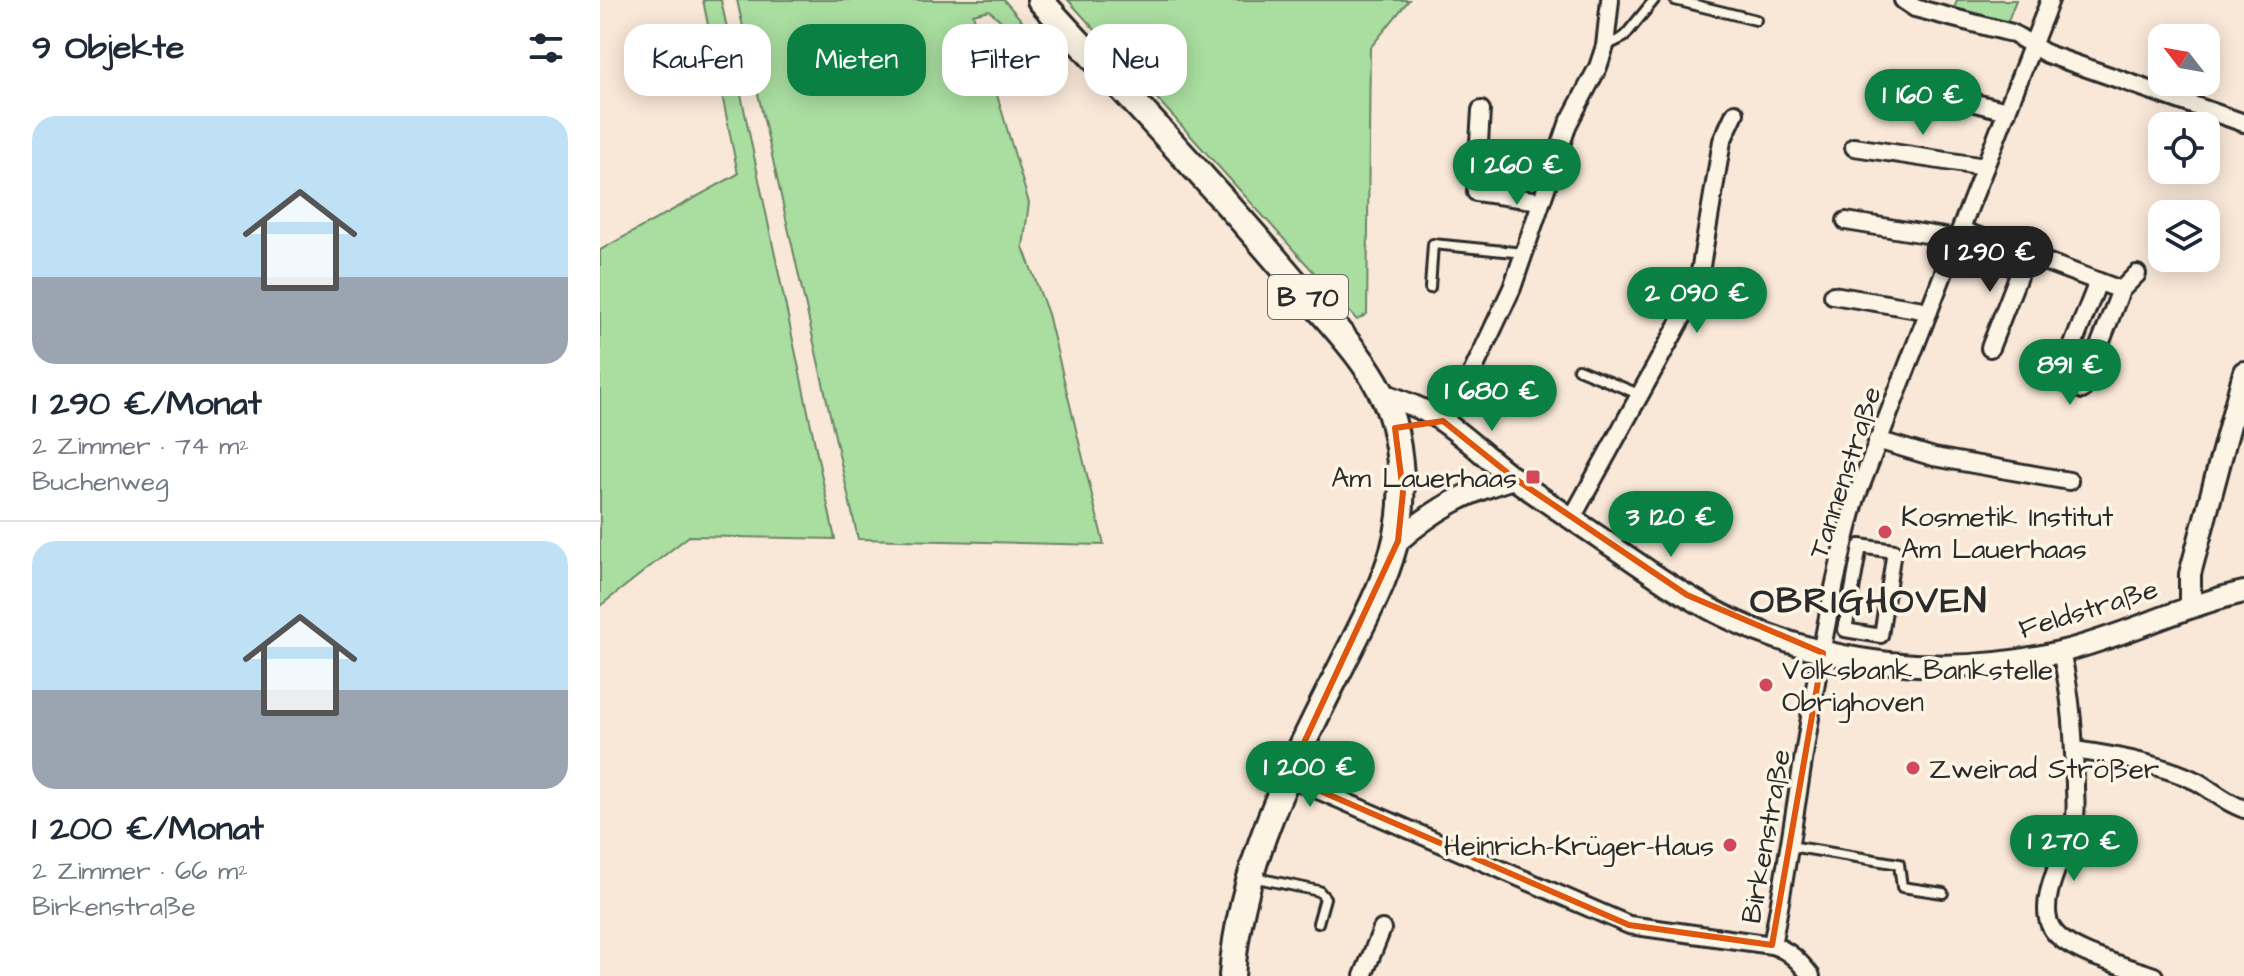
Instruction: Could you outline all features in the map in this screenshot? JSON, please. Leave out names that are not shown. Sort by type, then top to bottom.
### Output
[{"type":"main road","name":"B 70","points":[[1040,0],[1259,239],[1347,343],[1381,393],[1395,428],[1403,492],[1398,541],[1383,583],[1288,777],[1251,877],[1233,952],[1232,976]]},
{"type":"street","points":[[1395,428],[1416,421],[1443,421],[1464,390],[1512,288],[1568,124],[1598,67],[1605,46],[1610,0]]},
{"type":"street","points":[[1903,0],[1915,8],[2012,33],[2032,46],[2244,123]]},
{"type":"street","name":"Tannenstraße","points":[[1823,653],[1843,545],[1877,440],[2050,0]]},
{"type":"street","points":[[1911,87],[2007,111]]},
{"type":"street","points":[[1481,110],[1476,192],[1540,201]]},
{"type":"street","points":[[1572,518],[1685,316],[1698,284],[1722,141],[1735,113]]},
{"type":"street","points":[[1854,147],[1985,167]]},
{"type":"street","points":[[1846,221],[1959,235],[2121,290]]},
{"type":"street","points":[[1990,348],[2026,256]]},
{"type":"street","points":[[2098,282],[2059,380],[2082,390],[2121,290],[2137,274]]},
{"type":"street","points":[[1833,295],[1929,311]]},
{"type":"street","points":[[2190,606],[2190,574],[2244,372]]},
{"type":"street","name":"Feldstraße","points":[[1381,393],[1443,421],[1514,478],[1664,580],[1725,616],[1823,653],[1896,664],[1986,665],[2061,652],[2190,606],[2244,592]]},
{"type":"street","points":[[1877,440],[1934,457],[2069,481]]},
{"type":"street","points":[[1398,541],[1447,503],[1479,488],[1514,478]]},
{"type":"street","points":[[1860,546],[1894,551],[1881,636],[1845,630],[1860,546]]},
{"type":"street","points":[[2061,652],[2071,694],[2075,819],[2046,902],[2047,918],[2052,929],[2077,949],[2154,976]]},
{"type":"street","name":"Birkenstraße","points":[[1288,777],[1629,925],[1772,945],[1823,653]]},
{"type":"street","points":[[2074,750],[2107,755],[2180,775],[2195,781],[2221,800],[2244,809]]},
{"type":"street","points":[[1363,976],[1382,929]]},
{"type":"street","points":[[1772,945],[1787,950],[1811,976]]},
{"type":"lane","points":[[1605,46],[1624,37],[1654,0]]},
{"type":"lane","points":[[1675,0],[1756,20]]},
{"type":"lane","points":[[1430,288],[1433,244],[1524,253]]},
{"type":"lane","points":[[1578,369],[1642,395]]},
{"type":"lane","points":[[1790,846],[1899,864],[1902,887],[1943,893]]},
{"type":"lane","points":[[1251,877],[1319,891],[1325,898],[1318,923]]},
{"type":"highlighted area","points":[[1443,421],[1514,478],[1687,595],[1823,653],[1772,945],[1629,925],[1288,777],[1398,541],[1403,492],[1395,428]]},
{"type":"green space","points":[[703,0],[721,0],[726,24],[708,24]]},
{"type":"green space","points":[[737,0],[1004,0],[1025,24],[1005,24],[989,10],[973,14],[976,24],[942,24],[942,96],[997,96],[1029,203],[1023,247],[1048,314],[1104,545],[858,539],[759,96],[771,96],[771,24],[742,24]]},
{"type":"green space","points":[[1068,0],[1409,0],[1370,48],[1367,314],[1357,320],[1155,96],[1187,96],[1187,24],[1090,24]]},
{"type":"green space","points":[[1957,0],[2016,0],[2007,23],[1954,9]]},
{"type":"green space","points":[[722,96],[741,96],[835,539],[689,536],[600,606],[600,250],[738,174]]},
{"type":"place","name":"Am Lauerhaas","points":[[1533,477]]},
{"type":"place","name":"Kosmetik Institut Am Lauerhaas","points":[[1885,532]]},
{"type":"place","name":"Volksbank Bankstelle Obrighoven","points":[[1766,685]]},
{"type":"place","name":"Zweirad Strößer","points":[[1913,768]]},
{"type":"place","name":"Heinrich-Krüger-Haus","points":[[1730,845]]},
{"type":"district","name":"OBRIGHOVEN","points":[[1869,599]]}]
